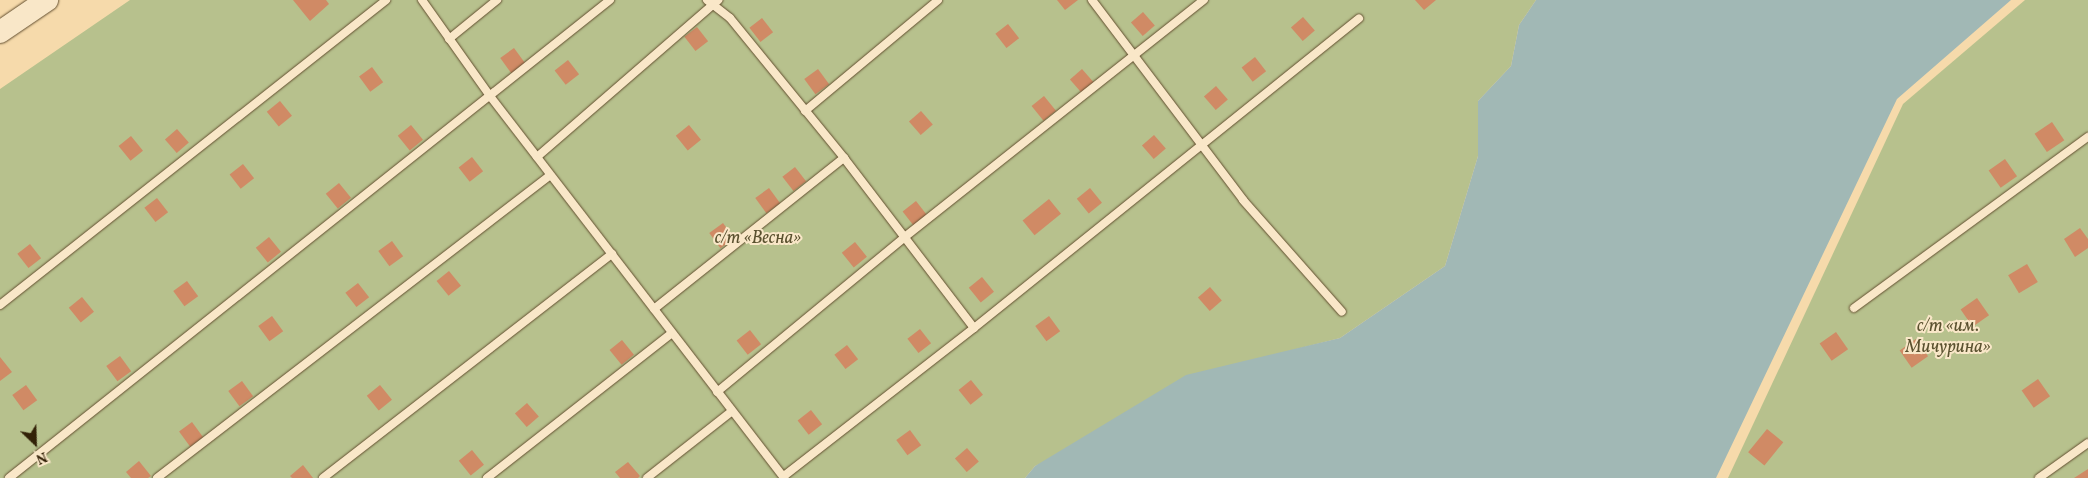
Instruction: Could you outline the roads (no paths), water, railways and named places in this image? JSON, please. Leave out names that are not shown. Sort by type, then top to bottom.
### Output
[{"type":"main road","points":[[0,32],[47,0]]},
{"type":"lane","points":[[0,305],[386,0]]},
{"type":"lane","points":[[422,0],[490,96],[784,477],[974,328],[1359,19]]},
{"type":"lane","points":[[449,39],[497,0]]},
{"type":"lane","points":[[9,478],[610,0]]},
{"type":"lane","points":[[805,111],[938,0]]},
{"type":"lane","points":[[1092,0],[1243,200],[1342,312]]},
{"type":"lane","points":[[717,392],[906,236],[1204,0]]},
{"type":"lane","points":[[537,157],[712,2],[730,18],[844,158],[906,236],[974,328]]},
{"type":"lane","points":[[1854,308],[2088,137]]},
{"type":"lane","points":[[654,310],[844,158]]},
{"type":"lane","points":[[157,478],[550,174]]},
{"type":"lane","points":[[323,478],[612,254]]},
{"type":"lane","points":[[487,478],[672,333]]},
{"type":"lane","points":[[647,478],[732,411]]},
{"type":"lane","points":[[2039,478],[2088,443]]},
{"type":"water","points":[[1536,0],[2011,0],[1897,99],[1716,478],[1025,478],[1035,466],[1186,375],[1340,338],[1445,266],[1478,156],[1478,101],[1511,66],[1519,25]]},
{"type":"park label","name":"с/т «Весна»","points":[[758,239]]},
{"type":"park label","name":"с/т «им. Мичурина»","points":[[1948,338]]}]
